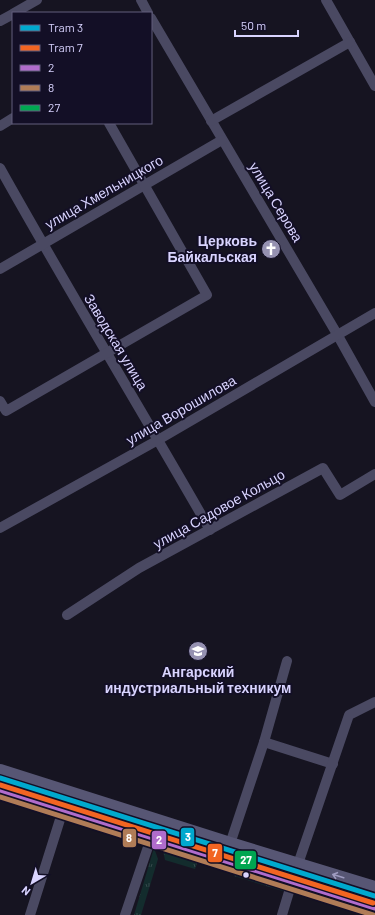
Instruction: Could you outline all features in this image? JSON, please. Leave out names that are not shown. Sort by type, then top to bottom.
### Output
[{"type":"street","points":[[15,12],[36,0]]},
{"type":"street","points":[[141,0],[147,12]]},
{"type":"street","points":[[326,0],[375,86]]},
{"type":"street","points":[[0,21],[12,14]]},
{"type":"street","name":"улица Серова","points":[[152,20],[337,334],[375,402]]},
{"type":"street","points":[[211,121],[350,42]]},
{"type":"street","points":[[0,126],[12,119]]},
{"type":"street","points":[[0,401],[6,411],[207,295],[109,124]]},
{"type":"street","name":"улица Хмельницкого","points":[[0,269],[222,140]]},
{"type":"street","name":"Заводская улица","points":[[0,168],[42,244],[210,530]]},
{"type":"street","name":"улица Ворошилова","points":[[0,528],[158,440],[375,313]]},
{"type":"street","name":"улица Садовое Кольцо","points":[[67,615],[139,568],[322,468],[340,495],[375,474]]},
{"type":"street","points":[[230,844],[264,742],[287,661]]},
{"type":"street","points":[[298,864],[349,716],[375,702]]},
{"type":"street","points":[[264,742],[333,764]]},
{"type":"street","points":[[0,771],[375,888]]},
{"type":"street","points":[[0,790],[375,908]]},
{"type":"street","points":[[30,915],[62,810]]},
{"type":"street","points":[[125,915],[151,838]]},
{"type":"street","points":[[282,915],[292,882]]},
{"type":"green space","points":[[0,776],[375,891],[375,902],[0,786]]},
{"type":"green space","points":[[154,848],[158,859],[141,915],[134,915]]},
{"type":"green space","points":[[163,850],[195,860],[197,863],[195,869],[165,860]]},
{"type":"green space","points":[[235,872],[286,887],[286,892],[234,876]]},
{"type":"tram line","name":"3","points":[[0,778],[375,896]]},
{"type":"tram line","name":"7","points":[[0,785],[373,903]]},
{"type":"transit line","name":"27","points":[[2,783],[375,901]]},
{"type":"transit line","name":"2","points":[[0,790],[375,908]]},
{"type":"transit line","name":"8","points":[[0,797],[373,915]]},
{"type":"place","name":"Церковь Байкальская","points":[[271,249]]},
{"type":"place","name":"Ангарский индустриальный техникум","points":[[198,651]]}]
